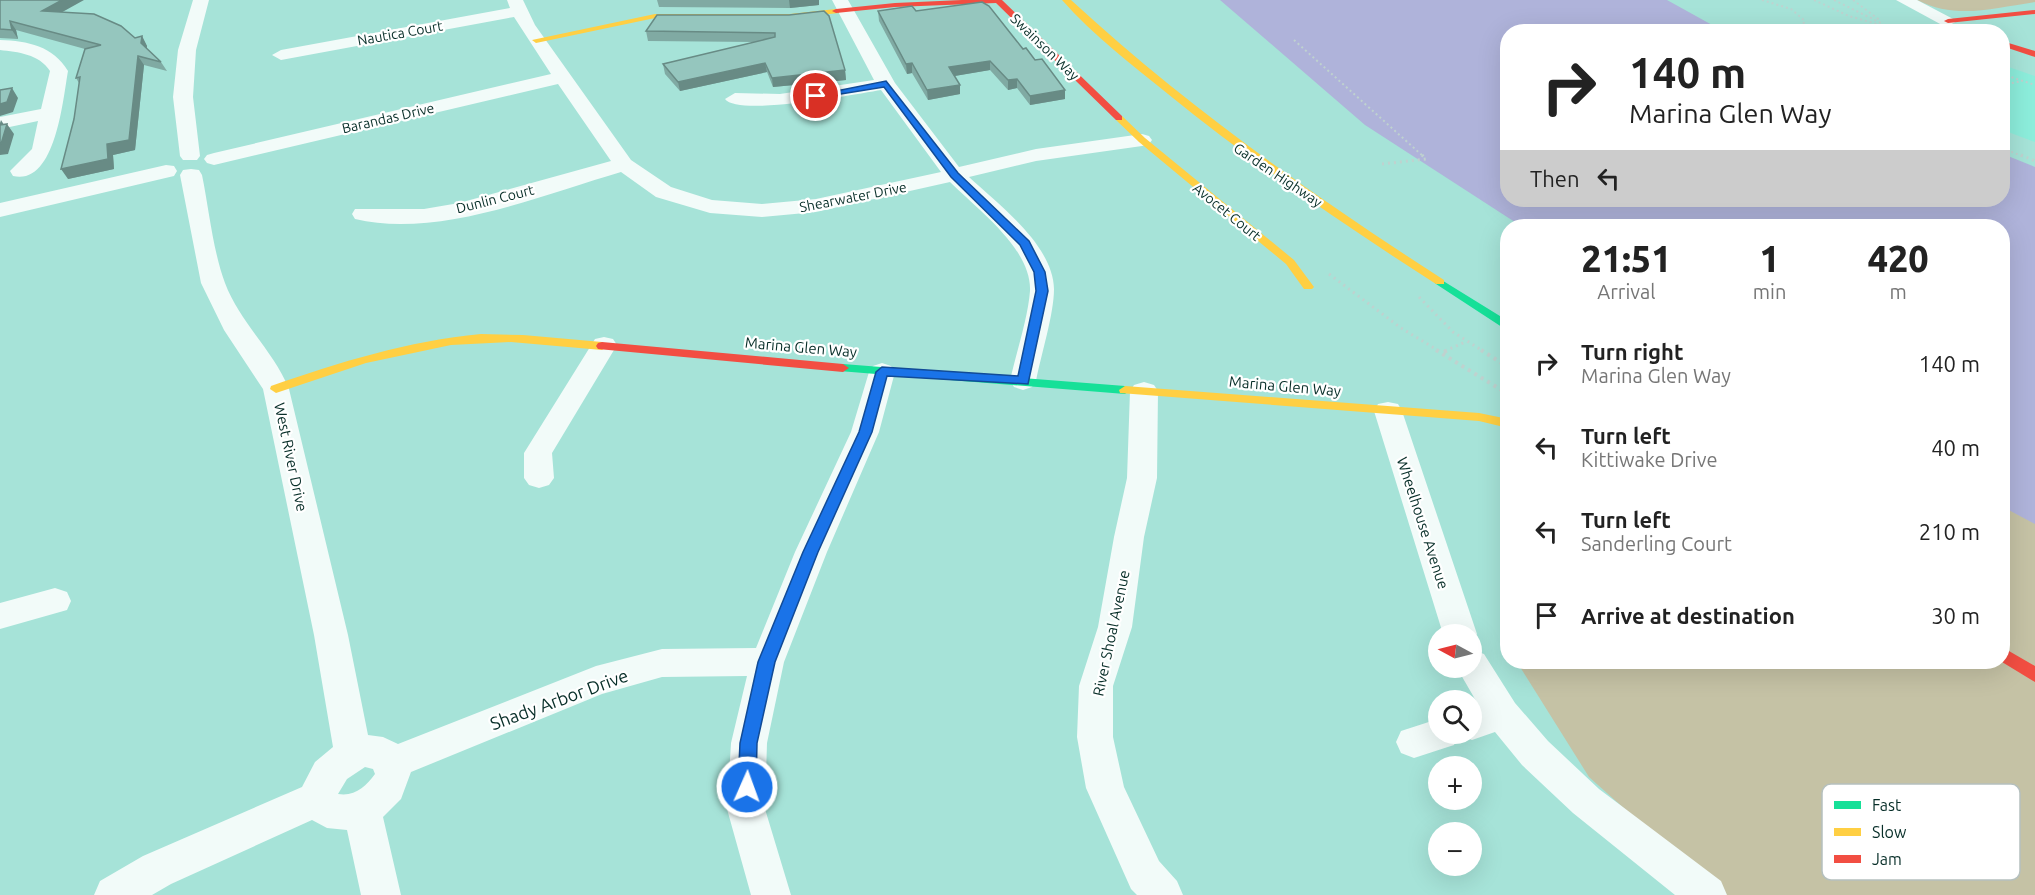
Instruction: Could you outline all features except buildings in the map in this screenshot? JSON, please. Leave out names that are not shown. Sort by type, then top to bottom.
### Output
[{"type":"street","name":"West River Drive","points":[[201,0],[187,50],[183,97],[182,168],[213,283],[223,308],[272,379],[276,389],[331,635],[353,754]]},
{"type":"street","name":"Garden Highway","points":[[1066,0],[1125,57],[1213,130],[1500,322]]},
{"type":"street","points":[[1904,0],[1955,24]]},
{"type":"street","name":"Swainson Way","points":[[537,40],[655,16],[790,16],[843,5],[998,1],[1142,140]]},
{"type":"street","points":[[843,5],[886,84],[954,175],[1025,244],[1040,272],[1042,291],[1023,381]]},
{"type":"street","name":"Shearwater Drive","points":[[517,6],[562,77],[624,164],[637,177],[677,197],[736,208],[769,210],[823,205],[1020,158],[1089,150],[1142,140]]},
{"type":"street","name":"Nautica Court","points":[[281,55],[517,6]]},
{"type":"street","points":[[1948,21],[2035,12]]},
{"type":"street","points":[[0,45],[41,53],[56,64],[59,79],[42,151],[21,171]]},
{"type":"street","points":[[2010,46],[2035,54]]},
{"type":"street","name":"Barandas Drive","points":[[182,168],[209,168],[214,159],[562,77]]},
{"type":"street","points":[[735,99],[780,100],[886,84]]},
{"type":"street","points":[[0,123],[51,113]]},
{"type":"street","name":"Avocet Court","points":[[1142,140],[1185,178],[1290,262],[1308,288]]},
{"type":"street","name":"Dunlin Court","points":[[363,214],[383,219],[461,208],[624,164]]},
{"type":"street","points":[[0,210],[182,168]]},
{"type":"street","name":"Marina Glen Way","points":[[276,389],[364,358],[436,342],[511,338],[882,372],[1479,417],[1500,422]]},
{"type":"street","points":[[539,478],[538,453],[604,345]]},
{"type":"street","points":[[771,895],[746,809],[749,743],[767,662],[811,552],[865,432],[882,372]]},
{"type":"street","name":"River Shoal Avenue","points":[[1144,391],[1142,478],[1129,537],[1115,627],[1096,686],[1095,736],[1105,788],[1145,875],[1163,895]]},
{"type":"street","name":"Wheelhouse Avenue","points":[[1388,411],[1457,624]]},
{"type":"street","points":[[0,615],[55,601]]},
{"type":"street","points":[[2010,658],[2035,675]]},
{"type":"street","name":"Shady Arbor Drive","points":[[393,763],[596,681],[662,663],[767,662]]},
{"type":"street","points":[[1476,678],[1487,719],[1535,753],[1586,801],[1707,895]]},
{"type":"street","points":[[364,751],[383,752],[393,763],[393,779],[388,788],[362,809],[352,813],[334,813],[327,810],[320,798],[324,779],[332,769],[353,754],[364,751]]},
{"type":"street","points":[[114,895],[157,870],[320,798]]},
{"type":"street","points":[[362,809],[381,895]]},
{"type":"path","points":[[1762,0],[1791,9],[1805,21],[1803,24]]},
{"type":"path","points":[[1814,0],[1850,16],[1879,24]]},
{"type":"path","points":[[1834,0],[1884,24]]},
{"type":"path","points":[[1853,0],[1886,24]]},
{"type":"path","points":[[1294,40],[1426,159],[1382,164]]},
{"type":"path","points":[[2010,77],[2035,84]]},
{"type":"path","points":[[2010,83],[2022,81]]},
{"type":"path","points":[[2010,151],[2035,161]]},
{"type":"path","points":[[1443,352],[1465,342]]},
{"type":"shaded area","points":[[1917,0],[2035,0],[2035,2],[1961,11],[1946,10]]},
{"type":"shaded area","points":[[2010,67],[2035,76],[2035,142],[2010,133]]},
{"type":"shaded area","points":[[2010,506],[2035,520],[2035,895],[1721,895],[1589,777],[1521,669],[2010,669]]},
{"type":"water","points":[[1220,0],[1667,0],[1710,24],[1500,24],[1500,207],[2010,207],[2010,157],[2035,167],[2035,524],[2010,511],[2010,219],[1510,219],[1365,125]]},
{"type":"traffic: fast","points":[[1440,282],[1500,322]]},
{"type":"traffic: fast","points":[[843,368],[1125,390]]},
{"type":"traffic: slow","points":[[1066,0],[1109,40],[1199,115],[1293,184],[1440,282]]},
{"type":"traffic: slow","points":[[536,40],[655,16],[790,16],[836,11]]},
{"type":"traffic: slow","points":[[1119,118],[1142,140],[1290,262],[1308,287]]},
{"type":"traffic: slow","points":[[276,389],[391,352],[451,341],[511,338],[602,346]]},
{"type":"traffic: slow","points":[[1125,390],[1479,417],[1500,422]]},
{"type":"traffic: jam","points":[[836,11],[895,5],[998,1],[1119,118]]},
{"type":"traffic: jam","points":[[1948,21],[2035,12]]},
{"type":"traffic: jam","points":[[2010,46],[2035,54]]},
{"type":"traffic: jam","points":[[602,346],[843,368]]},
{"type":"traffic: jam","points":[[2010,658],[2035,675]]},
{"type":"route","points":[[747,787],[749,743],[767,662],[811,552],[865,432],[882,372],[1023,381],[1042,291],[1040,272],[1025,244],[954,175],[886,84],[816,96]]}]
